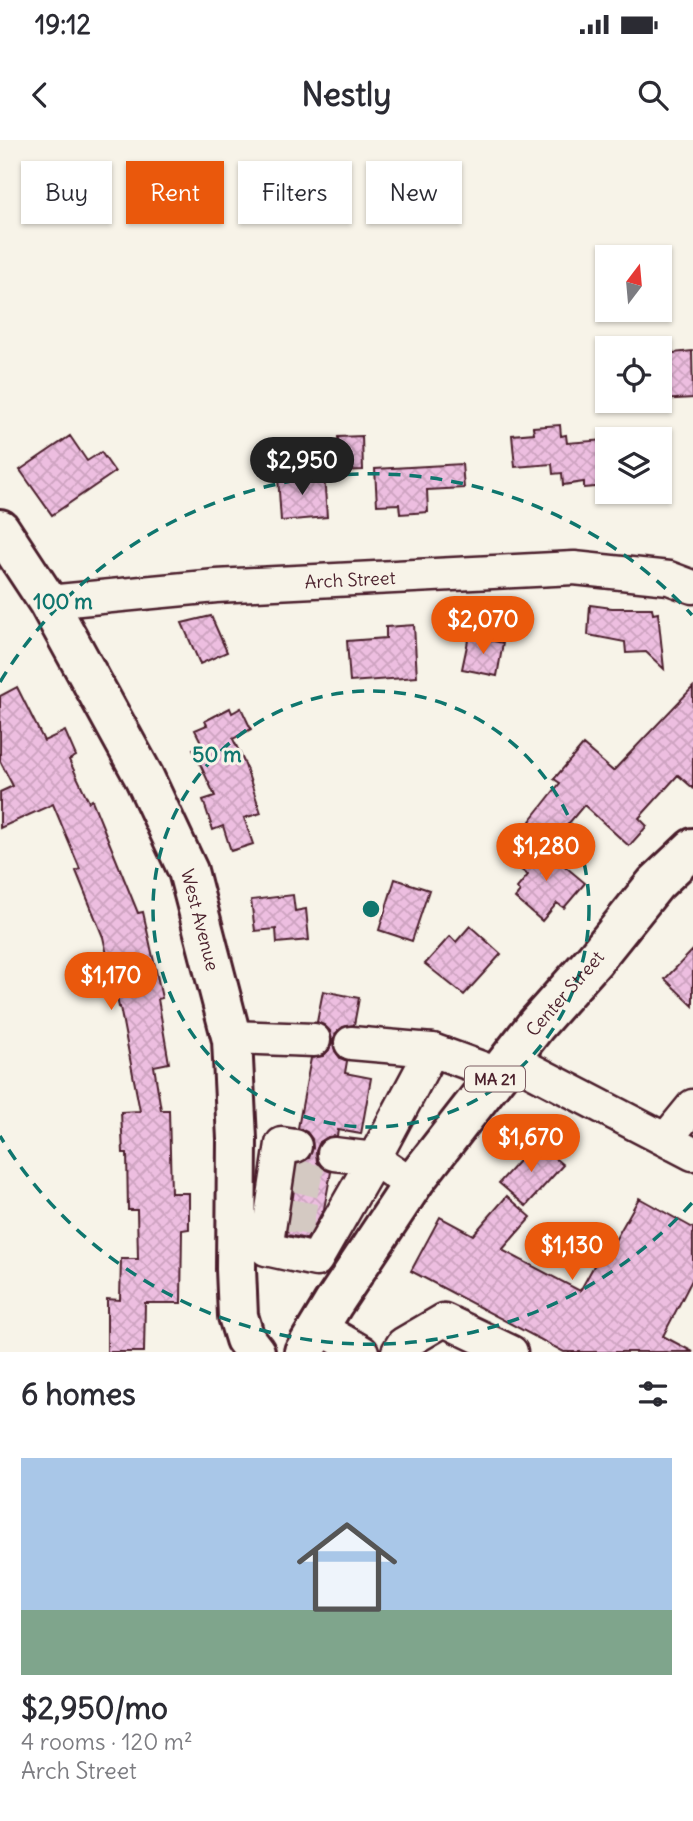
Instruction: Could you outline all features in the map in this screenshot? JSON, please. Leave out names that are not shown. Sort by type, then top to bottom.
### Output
[{"type":"main road","name":"West Avenue","points":[[0,528],[48,602],[144,776],[188,871],[231,1037],[238,1316],[245,1339],[255,1352]]},
{"type":"main road","name":"Center Street","points":[[312,1340],[412,1185],[504,1066],[655,884],[693,848]]},
{"type":"street","name":"Arch Street","points":[[48,602],[216,586],[574,568],[669,578],[693,587]]},
{"type":"street","points":[[231,1037],[314,1040]]},
{"type":"street","points":[[351,1043],[432,1050],[504,1066],[666,1139],[693,1154]]},
{"type":"street","points":[[316,1260],[342,1188],[374,1159],[432,1050]]},
{"type":"street","points":[[666,1139],[693,1106]]},
{"type":"street","points":[[334,1154],[374,1159],[412,1185]]},
{"type":"street","points":[[236,1165],[288,1164],[267,1249],[316,1260],[352,1275]]},
{"type":"street","points":[[398,1352],[403,1344],[444,1320],[511,1352]]},
{"type":"street","points":[[312,1340],[362,1352]]},
{"type":"building","points":[[692,351],[693,398],[672,399],[672,353]]},
{"type":"building","points":[[560,425],[561,436],[566,435],[567,443],[595,441],[595,487],[584,488],[584,482],[563,485],[562,473],[553,474],[552,464],[515,467],[512,435],[534,433],[533,427]]},
{"type":"building","points":[[70,436],[87,461],[101,452],[115,472],[52,515],[20,470]]},
{"type":"building","points":[[362,436],[363,470],[339,471],[338,437]]},
{"type":"building","points":[[462,464],[464,488],[427,490],[428,512],[400,514],[399,504],[377,505],[375,469]]},
{"type":"building","points":[[324,474],[327,517],[281,521],[278,476]]},
{"type":"building","points":[[590,605],[652,608],[653,614],[658,613],[664,669],[646,652],[626,653],[625,642],[588,635]]},
{"type":"building","points":[[211,616],[227,652],[200,664],[182,623]]},
{"type":"building","points":[[414,625],[417,677],[350,682],[347,641],[386,638],[386,627]]},
{"type":"building","points":[[469,636],[503,643],[497,676],[462,669]]},
{"type":"building","points":[[17,687],[44,741],[65,731],[76,756],[69,760],[89,802],[92,800],[138,913],[143,912],[162,998],[158,999],[169,1063],[154,1066],[161,1110],[169,1110],[171,1193],[189,1193],[189,1229],[182,1230],[181,1303],[145,1303],[144,1352],[107,1352],[107,1299],[120,1300],[121,1259],[138,1259],[137,1210],[128,1210],[127,1153],[123,1153],[121,1112],[140,1111],[103,937],[76,871],[80,869],[53,804],[0,828],[0,792],[13,786],[0,761],[0,696]]},
{"type":"building","points":[[693,687],[693,788],[678,775],[639,818],[647,826],[629,846],[584,805],[554,841],[530,821],[560,783],[554,779],[583,745],[613,771]]},
{"type":"building","points":[[230,708],[232,713],[241,708],[251,729],[233,739],[244,762],[261,813],[244,818],[253,844],[231,851],[223,826],[213,830],[203,800],[215,796],[193,749],[202,744],[195,730],[207,725],[205,721]]},
{"type":"building","points":[[536,842],[585,883],[564,908],[557,903],[542,921],[515,898],[520,892],[517,888],[528,875],[516,866]]},
{"type":"building","points":[[395,879],[429,890],[412,941],[379,930]]},
{"type":"building","points":[[293,895],[295,911],[306,909],[309,940],[277,943],[276,929],[255,931],[251,900]]},
{"type":"building","points":[[470,926],[501,954],[464,995],[425,964],[450,936],[456,942]]},
{"type":"building","points":[[693,950],[693,1006],[665,979]]},
{"type":"building","points":[[323,991],[359,998],[354,1025],[343,1027],[336,1033],[333,1042],[340,1058],[347,1061],[345,1073],[371,1078],[361,1134],[338,1130],[337,1136],[320,1142],[316,1151],[317,1162],[331,1172],[324,1209],[307,1239],[287,1235],[298,1164],[309,1158],[313,1148],[312,1139],[307,1132],[298,1128],[311,1058],[323,1056],[332,1041],[330,1031],[317,1022]]},
{"type":"building","points":[[536,1142],[563,1165],[526,1206],[499,1183]]},
{"type":"building","points":[[507,1196],[531,1217],[502,1250],[580,1291],[601,1253],[606,1256],[639,1198],[693,1228],[693,1278],[663,1336],[693,1352],[564,1352],[411,1271],[440,1217],[473,1235]]},
{"type":"tunnel","points":[[290,1174],[329,1184]]},
{"type":"tunnel","points":[[283,1214],[322,1221]]}]
